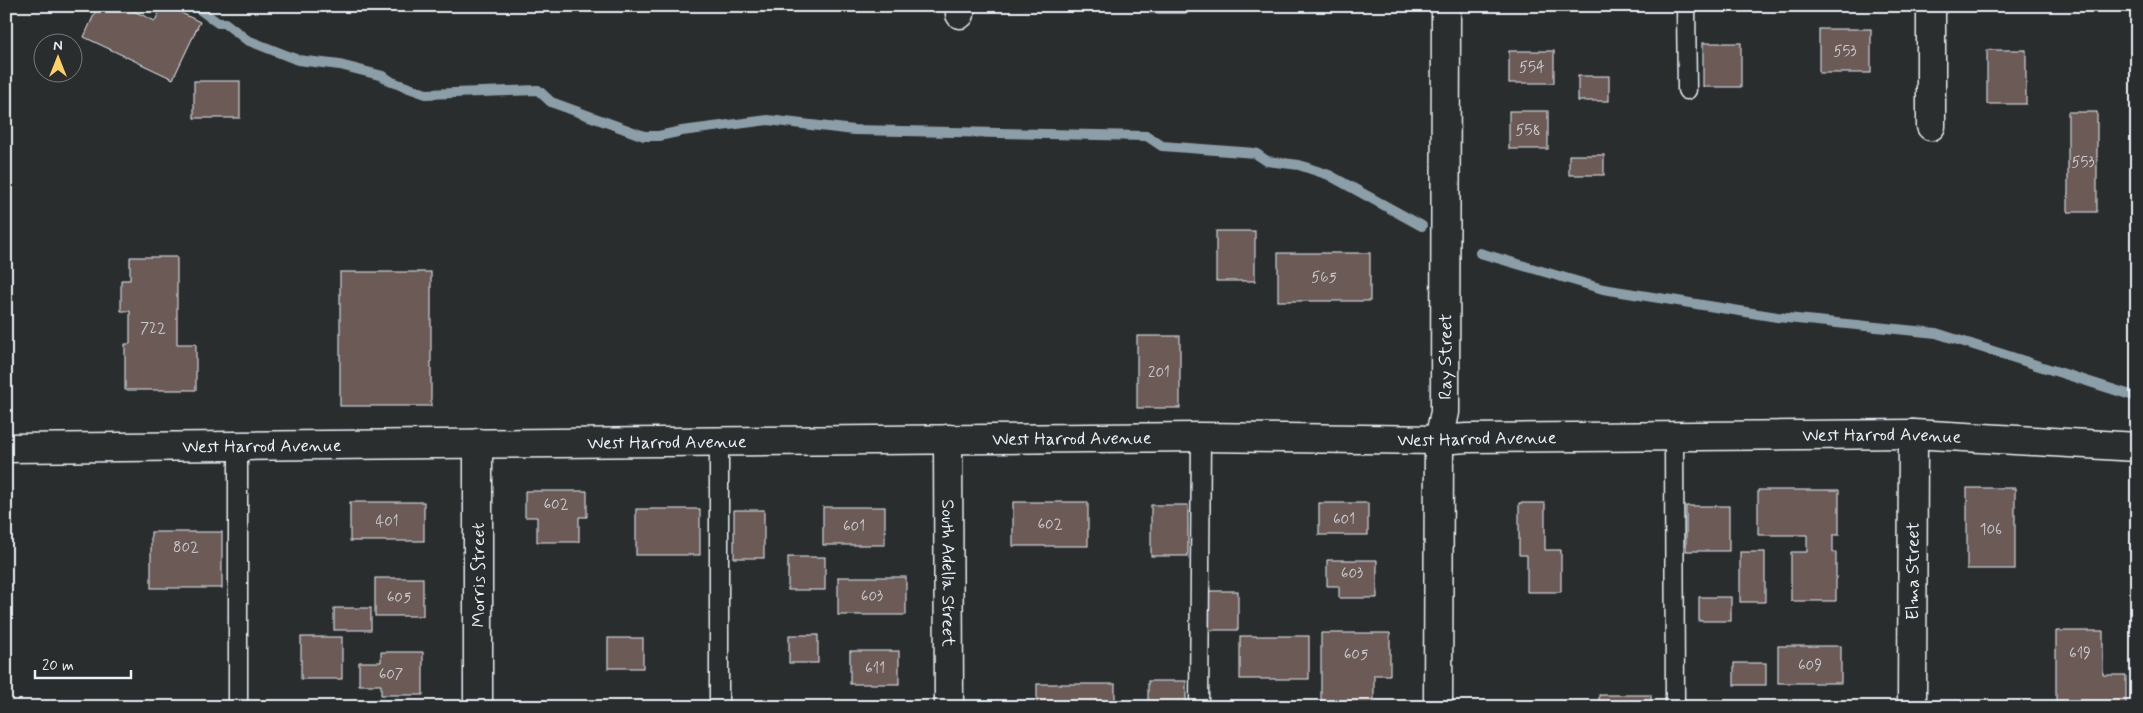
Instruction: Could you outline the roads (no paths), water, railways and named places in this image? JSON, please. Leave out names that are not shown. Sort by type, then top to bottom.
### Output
[{"type":"street","name":"Ray Street","points":[[1438,707],[1439,440],[1445,412],[1446,6]]},
{"type":"street","points":[[1931,6],[1931,126]]},
{"type":"street","name":"West Harrod Avenue","points":[[6,448],[1202,437],[1439,440],[1467,438],[1913,434],[2137,447]]},
{"type":"street","name":"Elma Street","points":[[1912,707],[1913,434]]},
{"type":"street","name":"South Adella Street","points":[[948,439],[950,707]]},
{"type":"street","name":"Morris Street","points":[[478,443],[478,707]]},
{"type":"lane","points":[[1686,6],[1687,90]]},
{"type":"lane","points":[[1674,436],[1675,707]]},
{"type":"lane","points":[[1199,707],[1202,437]]},
{"type":"lane","points":[[719,441],[719,707]]},
{"type":"lane","points":[[238,447],[238,707]]},
{"type":"waterway","points":[[195,6],[218,23],[225,23],[247,40],[298,60],[340,65],[383,76],[392,82],[426,94],[538,90],[551,102],[644,136],[659,136],[682,131],[768,120],[854,130],[1147,136],[1162,146],[1255,153],[1267,161],[1299,165],[1329,175],[1422,226]]},
{"type":"waterway","points":[[1480,253],[1603,289],[1777,317],[1936,333],[2137,397]]}]
